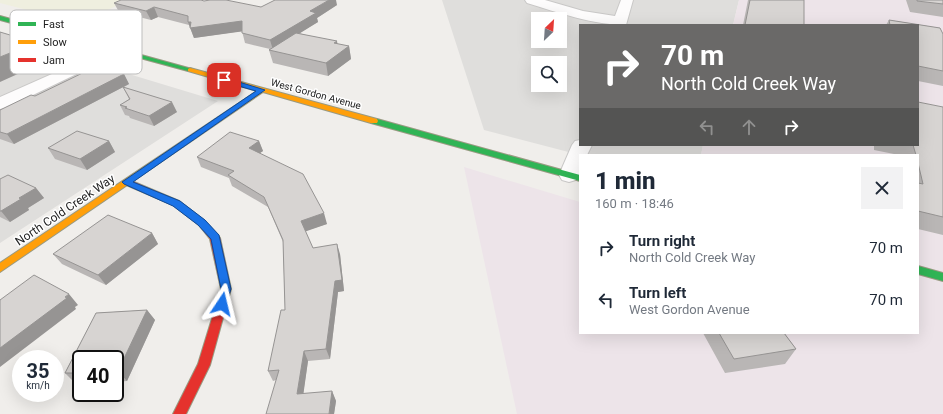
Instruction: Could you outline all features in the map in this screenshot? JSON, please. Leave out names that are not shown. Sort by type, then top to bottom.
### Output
[{"type":"main road","name":"West Gordon Avenue","points":[[0,18],[10,21]]},
{"type":"main road","name":"West Gordon Avenue","points":[[142,57],[574,176]]},
{"type":"main road","name":"North Cold Creek Way","points":[[0,268],[262,90]]},
{"type":"main road","points":[[127,182],[176,203],[202,223],[215,238],[226,289],[204,365],[179,414]]},
{"type":"main road","points":[[919,270],[943,277]]},
{"type":"street","points":[[531,0],[581,15],[619,23],[627,0]]},
{"type":"street","points":[[0,104],[64,74]]},
{"type":"street","points":[[574,176],[579,157]]},
{"type":"shaded area","points":[[442,0],[739,0],[733,24],[579,24],[579,146],[703,146],[701,154],[579,154],[484,130]]},
{"type":"shaded area","points":[[739,0],[943,0],[943,414],[517,414],[464,167],[579,202],[579,334],[919,334],[919,154],[701,154],[703,146],[919,146],[919,24],[733,24]]},
{"type":"shaded area","points":[[0,35],[10,38],[10,74],[129,74],[218,101],[0,243]]},
{"type":"green space","points":[[0,0],[130,0],[107,10],[27,10],[0,3]]},
{"type":"building","points":[[121,0],[226,0],[261,7],[275,0],[329,0],[310,11],[316,13],[270,40],[242,33],[242,21],[190,28],[191,22],[188,22],[188,16],[154,7],[146,11],[114,3]]},
{"type":"building","points":[[750,0],[804,0],[804,24],[745,24]]},
{"type":"building","points":[[943,0],[943,4],[917,1]]},
{"type":"building","points":[[889,20],[914,24],[890,24]]},
{"type":"building","points":[[919,25],[940,28],[943,34],[943,71],[919,66]]},
{"type":"building","points":[[0,32],[10,35],[10,53],[0,57]]},
{"type":"building","points":[[296,33],[337,41],[334,43],[349,46],[326,63],[269,50]]},
{"type":"building","points":[[80,74],[124,74],[7,134],[0,132],[0,110],[31,95],[35,96]]},
{"type":"building","points":[[123,87],[172,102],[149,116],[120,105],[130,99]]},
{"type":"building","points":[[919,102],[943,107],[943,217],[919,211],[919,183],[923,184],[919,167],[919,154],[916,154],[913,146],[919,146]]},
{"type":"building","points":[[77,131],[109,141],[80,159],[48,148]]},
{"type":"building","points":[[230,132],[259,141],[249,148],[303,174],[324,213],[301,221],[313,248],[337,244],[342,280],[335,281],[326,349],[304,351],[297,394],[332,391],[329,414],[266,414],[279,370],[268,371],[281,310],[285,310],[283,240],[264,197],[228,175],[234,171],[197,157]]},
{"type":"building","points":[[8,175],[36,188],[0,211],[0,179]]},
{"type":"building","points":[[108,215],[152,233],[98,275],[53,254]]},
{"type":"building","points":[[34,275],[69,294],[65,297],[67,298],[0,348],[0,300]]},
{"type":"building","points":[[147,310],[124,358],[124,350],[77,350],[96,313]]},
{"type":"building","points":[[720,334],[785,334],[796,349],[734,359]]},
{"type":"building","points":[[72,359],[72,373],[65,373]]},
{"type":"traffic: fast","points":[[0,18],[10,21]]},
{"type":"traffic: fast","points":[[142,57],[190,70]]},
{"type":"traffic: fast","points":[[374,121],[579,178]]},
{"type":"traffic: fast","points":[[919,270],[943,277]]},
{"type":"traffic: slow","points":[[190,70],[374,121]]},
{"type":"traffic: slow","points":[[0,268],[262,90]]},
{"type":"traffic: jam","points":[[127,182],[176,203],[202,223],[215,238],[226,289],[204,365],[179,414]]},
{"type":"route","points":[[222,304],[226,289],[215,238],[202,223],[176,203],[127,182],[262,90],[224,80]]}]
